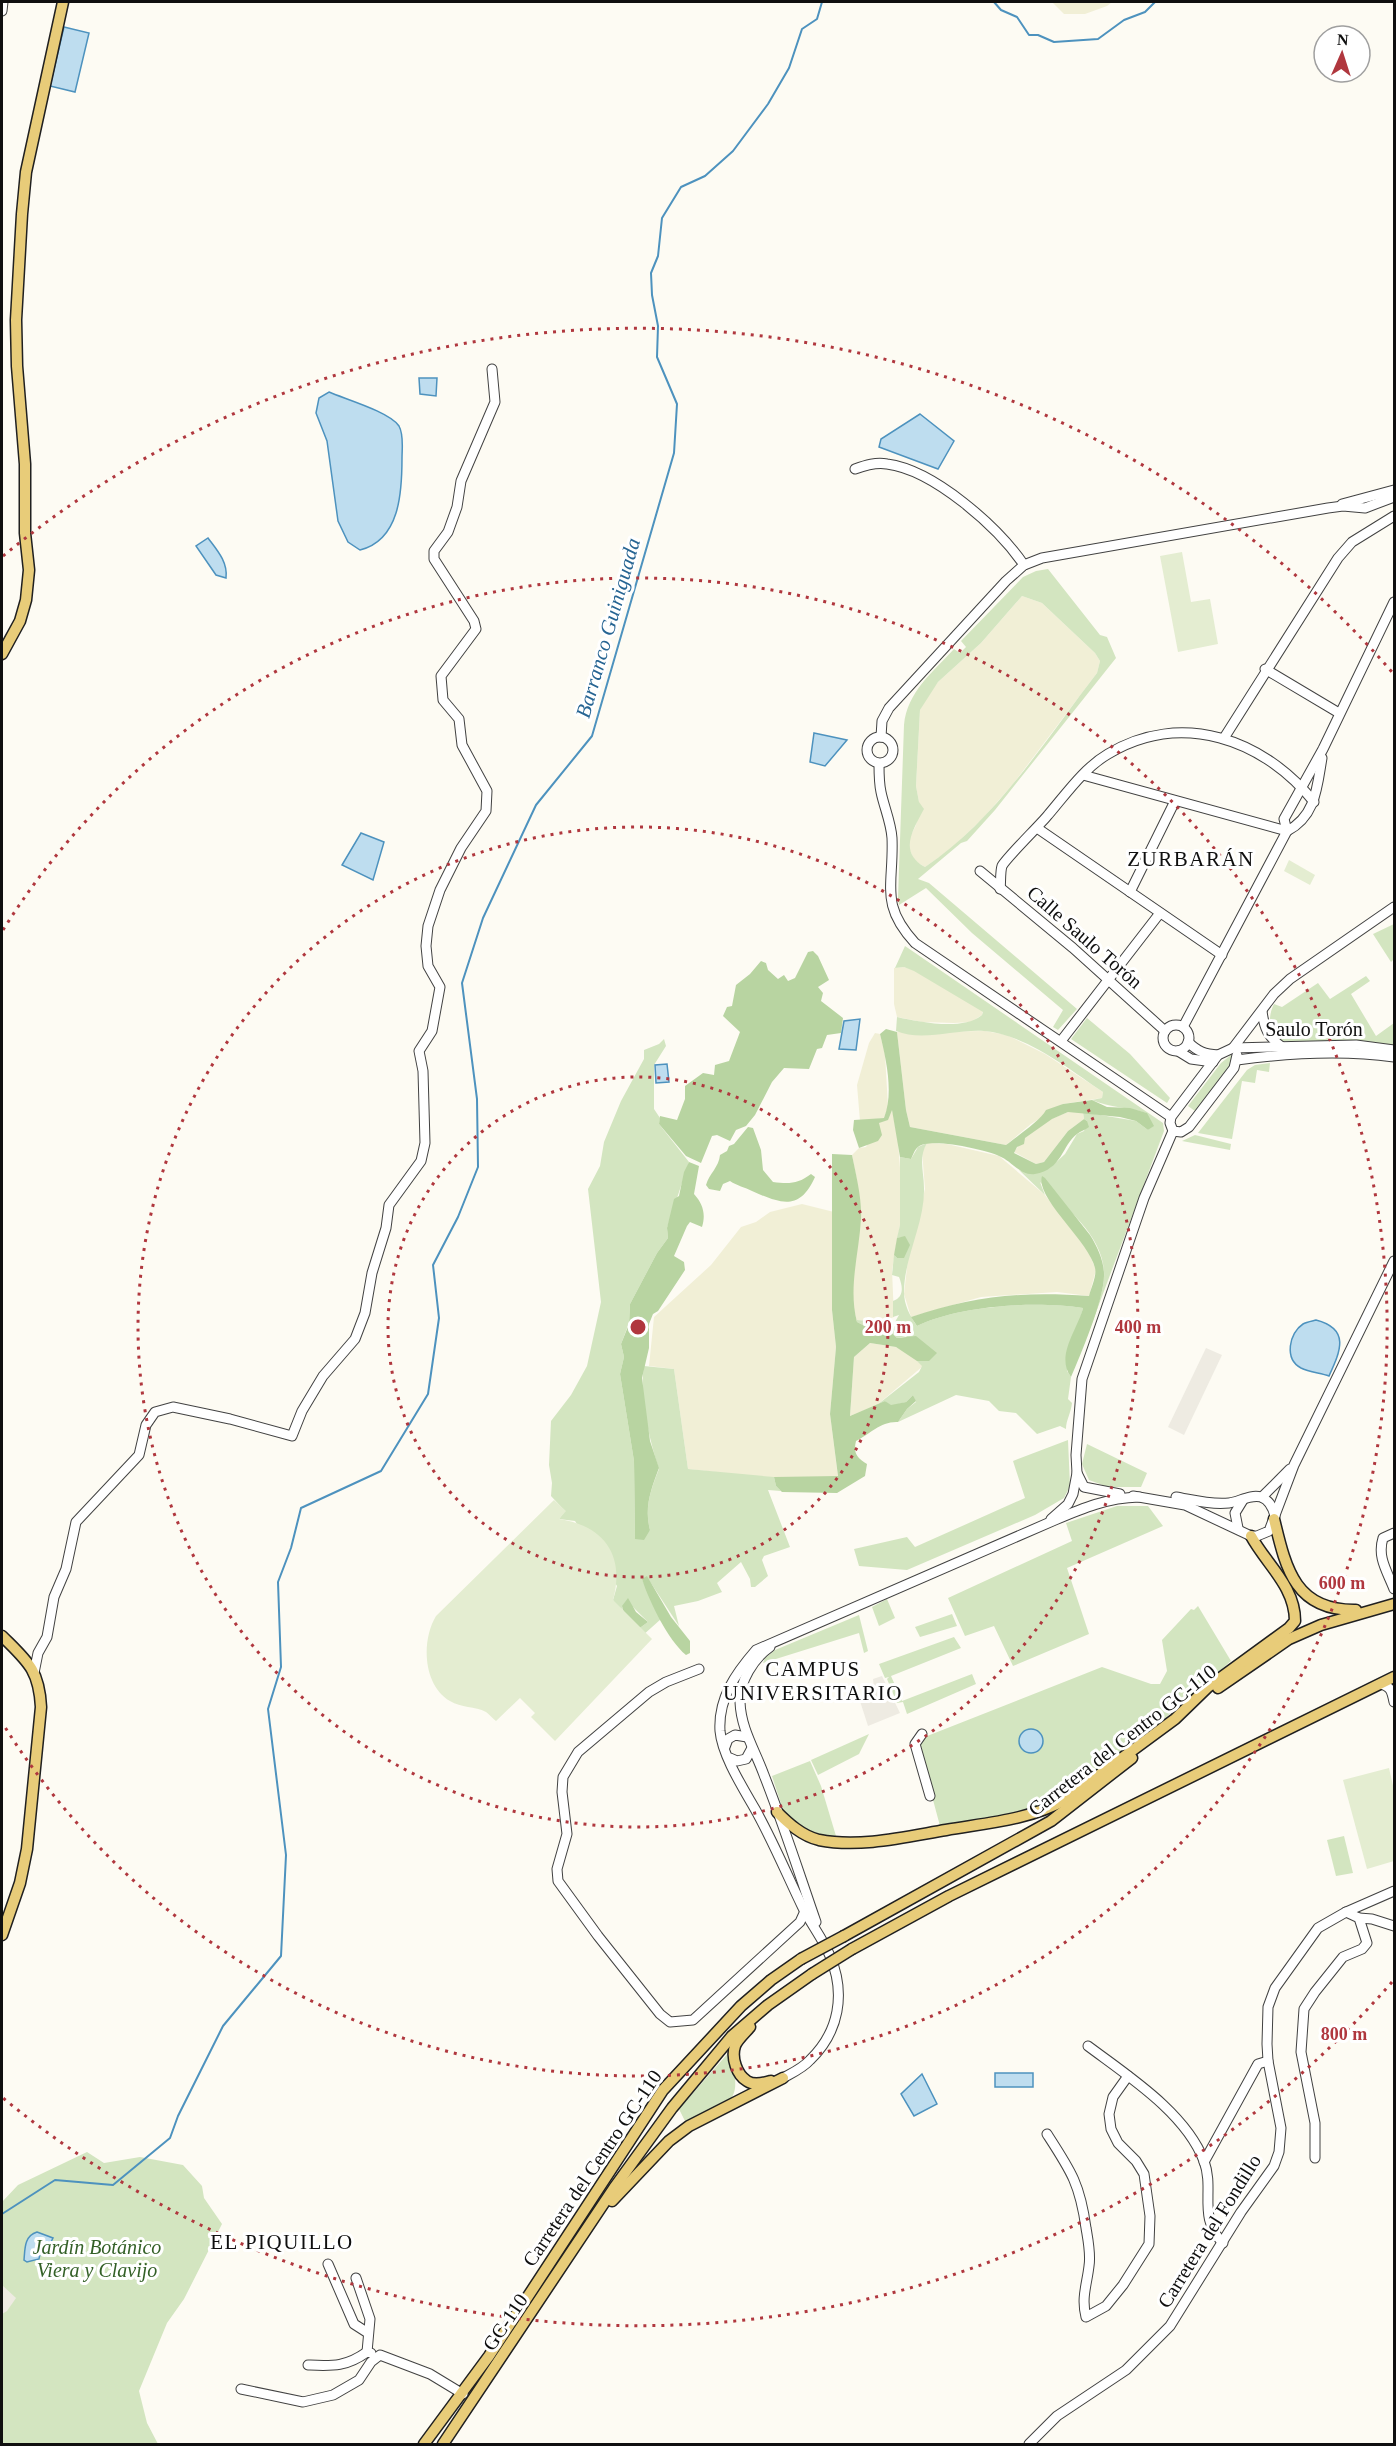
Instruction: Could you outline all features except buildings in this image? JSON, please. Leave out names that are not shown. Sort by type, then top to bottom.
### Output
[{"type":"main road","points":[[2,654],[20,621],[26,600],[29,570],[16,320],[22,214],[26,172],[63,2]]},
{"type":"main road","points":[[1275,1518],[1283,1556],[1290,1574],[1311,1599],[1336,1611],[1368,1610]]},
{"type":"main road","points":[[777,1812],[802,1833],[817,1840],[847,1842],[879,1841],[1019,1818],[1054,1806],[1078,1792],[1175,1719],[1208,1687],[1289,1628],[1295,1621],[1295,1611],[1288,1593],[1275,1569],[1258,1549],[1251,1536]]},
{"type":"main road","name":"Carretera del Centro GC-110","points":[[463,2394],[663,2090],[741,2006],[771,1980],[801,1959],[1051,1821],[1122,1767],[1175,1719],[1289,1639],[1321,1625],[1390,1605]]},
{"type":"main road","points":[[2,1636],[24,1658],[34,1673],[39,1686],[41,1707],[27,1849],[20,1883],[2,1935]]},
{"type":"main road","name":"GC-110","points":[[1380,1684],[1395,1677]]},
{"type":"main road","name":"Carretera del Centro GC-110","points":[[596,2219],[631,2164],[700,2072],[732,2036],[768,2005],[812,1974],[852,1949],[949,1896],[1380,1684]]},
{"type":"main road","points":[[730,2107],[739,2097],[742,2086],[734,2061],[735,2046],[768,2005]]},
{"type":"main road","points":[[739,2073],[748,2082],[762,2084],[783,2078]]},
{"type":"main road","points":[[596,2219],[669,2141],[711,2113],[730,2107],[783,2078]]},
{"type":"main road","name":"GC-110","points":[[443,2445],[596,2219]]},
{"type":"main road","name":"GC-110","points":[[424,2445],[463,2394]]},
{"type":"street","points":[[2,11],[3,2]]},
{"type":"street","points":[[34,1673],[38,1653],[47,1637],[54,1597],[66,1569],[76,1521],[139,1455],[146,1425],[154,1412],[173,1407],[230,1419],[292,1436],[302,1411],[323,1376],[355,1340],[365,1313],[372,1273],[386,1228],[389,1205],[421,1161],[425,1143],[423,1071],[419,1051],[432,1031],[440,987],[428,966],[426,946],[428,926],[445,880],[461,848],[486,811],[487,791],[462,745],[459,718],[443,700],[441,676],[476,628],[474,621],[434,559],[434,551],[448,532],[457,507],[461,481],[495,402],[492,369]]},
{"type":"street","points":[[855,469],[870,464],[886,464],[905,468],[926,477],[952,494],[980,518],[1024,565]]},
{"type":"street","points":[[1328,508],[1395,490]]},
{"type":"street","points":[[881,737],[882,721],[889,708],[1006,581],[1024,565],[1042,558],[1093,548],[1328,508],[1343,506],[1365,508],[1395,497]]},
{"type":"street","points":[[1224,738],[1265,669],[1338,558],[1352,542],[1395,516]]},
{"type":"street","points":[[1287,831],[1284,819],[1323,749],[1395,602]]},
{"type":"street","points":[[1265,669],[1340,713]]},
{"type":"street","points":[[1000,889],[1002,866],[1083,775],[1107,755],[1133,741],[1192,733],[1224,738],[1250,748],[1275,763],[1303,788],[1314,802]]},
{"type":"street","points":[[881,737],[890,741],[893,751],[889,760],[879,764],[870,760],[866,750],[870,740],[881,737]]},
{"type":"street","points":[[1183,1027],[1287,831],[1299,825],[1314,802],[1323,749]]},
{"type":"street","points":[[879,764],[881,794],[892,837],[890,897],[900,927],[915,944],[1171,1117]]},
{"type":"street","points":[[1083,775],[1287,831]]},
{"type":"street","points":[[1130,892],[1175,801]]},
{"type":"street","points":[[1037,828],[1222,955]]},
{"type":"street","name":"Calle Saulo Torón","points":[[980,871],[1110,980],[1165,1031]]},
{"type":"street","points":[[1045,1524],[1068,1504],[1073,1494],[1077,1473],[1076,1446],[1082,1379],[1144,1198],[1173,1131],[1170,1123],[1171,1117],[1216,1059],[1233,1048],[1290,979],[1395,907]]},
{"type":"street","points":[[1368,927],[1395,912]]},
{"type":"street","points":[[1061,1041],[1160,914]]},
{"type":"street","points":[[1262,1011],[1263,1024],[1268,1034],[1282,1047]]},
{"type":"street","points":[[1178,1051],[1185,1048],[1188,1034],[1183,1027],[1173,1026],[1165,1031],[1163,1041],[1168,1049],[1178,1051],[1191,1059],[1216,1059]]},
{"type":"street","points":[[1188,1042],[1196,1050],[1216,1059]]},
{"type":"street","name":"Saulo Torón","points":[[1233,1048],[1356,1045],[1395,1050]]},
{"type":"street","points":[[1173,1131],[1181,1132],[1189,1127],[1234,1068],[1237,1053],[1233,1048]]},
{"type":"street","name":"Saulo Torón","points":[[1237,1060],[1278,1054],[1324,1053],[1395,1058]]},
{"type":"street","points":[[1077,1473],[1084,1487],[1095,1491],[1185,1505],[1251,1536],[1269,1531],[1294,1466],[1395,1261]]},
{"type":"street","points":[[1262,1497],[1294,1466]]},
{"type":"street","points":[[1149,1498],[1170,1496],[1203,1502],[1227,1503],[1252,1496],[1262,1497],[1271,1505],[1275,1518]]},
{"type":"street","points":[[822,1938],[805,1911],[762,1822],[735,1774],[720,1732],[729,1686],[740,1668],[756,1650],[1045,1524],[1098,1502],[1139,1497]]},
{"type":"street","points":[[1238,1528],[1235,1513],[1243,1500]]},
{"type":"street","points":[[1395,1533],[1383,1538],[1380,1548],[1381,1559],[1395,1588]]},
{"type":"street","points":[[1390,1605],[1395,1594]]},
{"type":"street","points":[[783,1638],[765,1651],[746,1677],[740,1700],[747,1737],[762,1768],[837,1975],[838,1997],[837,2017],[828,2040],[808,2062],[783,2078]]},
{"type":"street","points":[[699,1669],[666,1682],[649,1692],[578,1752],[568,1765],[563,1777],[562,1792],[567,1834],[557,1869],[558,1881],[605,1945],[660,2014],[670,2022],[693,2020],[800,1922],[805,1911]]},
{"type":"street","points":[[1380,1684],[1387,1685],[1395,1702]]},
{"type":"street","points":[[725,1747],[728,1739],[735,1734],[747,1737]]},
{"type":"street","points":[[922,1734],[915,1744],[930,1796]]},
{"type":"street","points":[[730,1758],[737,1761],[746,1759],[752,1748]]},
{"type":"street","name":"Carretera del Fondillo","points":[[1029,2445],[1057,2416],[1126,2370],[1170,2326],[1241,2212],[1274,2166],[1279,2152],[1280,2122],[1268,2061],[1268,2007],[1275,1988],[1318,1928],[1346,1912],[1395,1891]]},
{"type":"street","points":[[1346,1912],[1359,1918],[1372,1919],[1395,1926]]},
{"type":"street","points":[[1316,2158],[1315,2123],[1301,2052],[1304,2009],[1343,1957],[1362,1950],[1367,1943],[1359,1918]]},
{"type":"street","points":[[1088,2046],[1150,2094],[1188,2131],[1204,2162],[1209,2220],[1213,2233],[1223,2243]]},
{"type":"street","points":[[1204,2162],[1258,2064],[1268,2061]]},
{"type":"street","points":[[1047,2134],[1074,2177],[1082,2198],[1089,2247],[1089,2265],[1083,2297],[1086,2317],[1106,2306],[1149,2244],[1150,2216],[1144,2174],[1137,2161],[1118,2143],[1111,2129],[1109,2114],[1113,2097],[1128,2076]]},
{"type":"street","points":[[328,2264],[354,2324],[368,2333]]},
{"type":"street","points":[[356,2278],[370,2319],[367,2352]]},
{"type":"street","points":[[308,2366],[337,2366],[352,2363],[367,2352],[430,2374],[463,2394]]},
{"type":"street","points":[[240,2389],[303,2402],[333,2395],[359,2380],[371,2362],[380,2355]]},
{"type":"shaded area","points":[[1052,2],[1112,2],[1085,14],[1064,14]]},
{"type":"shaded area","points":[[1022,596],[1042,603],[1095,653],[1100,661],[1097,673],[1013,784],[984,817],[951,849],[925,867],[915,861],[909,849],[910,837],[916,825],[919,802],[916,786],[920,710],[938,682],[981,643]]},
{"type":"shaded area","points":[[904,967],[914,970],[979,1008],[983,1011],[982,1015],[971,1022],[954,1023],[922,1022],[897,1017],[894,1004],[894,968]]},
{"type":"shaded area","points":[[985,1031],[1007,1035],[1045,1054],[1103,1092],[1102,1098],[1063,1104],[1031,1124],[1006,1145],[910,1127],[897,1032]]},
{"type":"shaded area","points":[[875,1033],[880,1034],[885,1054],[888,1107],[884,1118],[860,1121],[857,1085],[869,1043]]},
{"type":"shaded area","points":[[892,1109],[900,1168],[900,1225],[892,1270],[894,1317],[882,1322],[858,1320],[857,1322],[853,1306],[853,1280],[861,1218],[852,1155],[859,1148],[866,1147],[879,1123]]},
{"type":"shaded area","points":[[1068,1112],[1083,1112],[1084,1119],[1068,1131],[1044,1162],[1036,1164],[1014,1152],[1024,1138],[1051,1119]]},
{"type":"shaded area","points":[[927,1143],[947,1144],[999,1156],[1045,1195],[1088,1251],[1096,1270],[1089,1296],[1057,1292],[981,1297],[911,1317],[904,1294],[908,1259],[925,1189],[922,1151]]},
{"type":"shaded area","points":[[802,1204],[834,1212],[832,1310],[836,1347],[830,1414],[838,1477],[761,1477],[688,1469],[674,1369],[649,1366],[654,1317],[711,1265],[741,1227],[756,1222],[770,1212]]},
{"type":"shaded area","points":[[870,1343],[896,1347],[913,1356],[923,1366],[877,1405],[850,1416],[854,1357]]},
{"type":"shaded area","points":[[1206,1348],[1222,1355],[1184,1435],[1168,1427]]},
{"type":"shaded area","points":[[882,1676],[900,1713],[868,1726],[859,1698],[875,1694],[873,1679]]},
{"type":"shaded area","points":[[2,2285],[16,2298],[2,2314]]},
{"type":"green space","points":[[1182,552],[1191,602],[1210,599],[1218,644],[1178,652],[1160,556]]},
{"type":"green space","points":[[1048,569],[1100,635],[1107,637],[1116,658],[995,810],[967,841],[961,843],[918,879],[929,883],[1077,1009],[1058,1030],[1053,1027],[1063,1010],[972,933],[926,888],[899,905],[898,898],[904,725],[910,702],[922,683],[954,649],[960,653],[966,647],[961,641],[1023,577]],"holes":[[[1022,596],[1042,603],[1095,653],[1100,661],[1097,673],[1019,777],[997,802],[951,848],[925,867],[912,855],[910,848],[912,833],[924,809],[919,802],[916,786],[920,710],[938,682],[981,643]]]},
{"type":"green space","points":[[1289,860],[1315,875],[1310,885],[1284,871]]},
{"type":"green space","points":[[1394,924],[1394,959],[1391,962],[1373,934]]},
{"type":"green space","points":[[905,946],[1163,1123],[1164,1131],[1089,1331],[1104,1277],[1103,1262],[1098,1249],[1072,1212],[1040,1182],[1045,1195],[1019,1170],[1033,1174],[1050,1168],[1065,1154],[1077,1134],[1084,1131],[1087,1121],[1084,1119],[1083,1112],[1136,1121],[1148,1130],[1153,1126],[1146,1113],[1092,1100],[1102,1098],[1103,1092],[1061,1063],[1015,1039],[984,1031],[917,1035],[896,1031],[897,1017],[929,1023],[953,1024],[974,1020],[983,1012],[914,971],[904,967],[895,968]]},
{"type":"green space","points":[[813,951],[818,956],[829,980],[818,987],[823,993],[821,1001],[843,1018],[841,1033],[827,1035],[822,1048],[817,1049],[809,1069],[784,1068],[772,1082],[755,1115],[746,1126],[736,1130],[730,1141],[717,1135],[712,1136],[701,1163],[686,1156],[659,1124],[660,1116],[677,1120],[685,1099],[685,1086],[703,1073],[714,1075],[715,1065],[729,1061],[740,1032],[723,1016],[727,1007],[732,1006],[736,985],[761,961],[766,963],[768,970],[778,979],[784,975],[788,981],[795,978],[808,952]]},
{"type":"green space","points":[[1366,976],[1370,981],[1351,994],[1376,1036],[1394,1023],[1394,1045],[1364,1041],[1282,1041],[1274,1033],[1270,1024],[1270,1014],[1274,1004],[1282,1007],[1318,983],[1330,999]]},
{"type":"green space","points":[[1087,1018],[1130,1054],[1170,1098],[1167,1103],[1071,1039]]},
{"type":"green space","points":[[886,1029],[897,1032],[910,1127],[1006,1145],[1034,1123],[1046,1110],[1063,1104],[1092,1100],[1107,1107],[1130,1108],[1147,1113],[1154,1126],[1148,1130],[1136,1121],[1120,1117],[1068,1112],[1052,1119],[1025,1138],[1024,1144],[1017,1147],[1014,1153],[1036,1164],[1044,1162],[1068,1131],[1084,1119],[1087,1121],[1089,1127],[1072,1139],[1051,1168],[1035,1174],[1020,1171],[1004,1158],[992,1153],[945,1144],[924,1144],[917,1148],[911,1159],[900,1157],[892,1110],[888,1120],[879,1123],[882,1135],[878,1141],[859,1148],[853,1130],[854,1120],[884,1118],[887,1108],[888,1076],[880,1034]]},
{"type":"green space","points":[[664,1039],[666,1046],[654,1065],[654,1109],[660,1118],[659,1124],[689,1162],[667,1228],[668,1238],[657,1253],[630,1304],[629,1323],[621,1344],[624,1357],[620,1374],[634,1461],[635,1539],[650,1530],[648,1506],[659,1469],[646,1418],[643,1391],[644,1366],[674,1369],[688,1469],[774,1477],[776,1486],[781,1491],[768,1490],[790,1547],[764,1556],[762,1560],[768,1576],[755,1587],[751,1587],[750,1579],[741,1562],[717,1583],[722,1592],[698,1601],[674,1606],[679,1626],[647,1577],[642,1579],[661,1619],[642,1636],[637,1630],[648,1622],[633,1607],[622,1606],[623,1610],[619,1607],[618,1612],[613,1600],[617,1586],[575,1521],[559,1519],[565,1511],[551,1496],[552,1483],[549,1465],[551,1421],[571,1395],[587,1366],[601,1302],[588,1189],[600,1166],[604,1142],[621,1101],[644,1059],[644,1050],[659,1044]]},
{"type":"green space","points":[[1231,1055],[1233,1057],[1230,1065],[1195,1111],[1188,1106],[1221,1063]]},
{"type":"green space","points":[[1270,1063],[1269,1072],[1257,1070],[1255,1083],[1242,1081],[1232,1139],[1198,1133],[1247,1070],[1255,1065]]},
{"type":"green space","points":[[748,1127],[753,1128],[761,1150],[763,1170],[773,1182],[793,1182],[802,1180],[811,1174],[815,1177],[803,1195],[789,1202],[781,1201],[762,1196],[730,1181],[723,1184],[720,1191],[709,1189],[706,1185],[720,1155],[734,1144]]},
{"type":"green space","points":[[1195,1135],[1231,1144],[1230,1150],[1182,1141]]},
{"type":"green space","points":[[927,1143],[922,1160],[924,1188],[921,1214],[905,1279],[906,1306],[917,1326],[955,1313],[999,1306],[1044,1305],[1083,1308],[1067,1371],[1071,1377],[1068,1399],[1072,1403],[1066,1429],[1060,1426],[1037,1434],[1016,1413],[999,1411],[989,1401],[956,1395],[898,1422],[907,1409],[916,1402],[913,1395],[906,1402],[891,1406],[885,1401],[877,1405],[919,1372],[922,1366],[917,1361],[929,1361],[906,1336],[897,1338],[884,1326],[869,1328],[857,1322],[857,1320],[882,1322],[891,1320],[892,1327],[899,1315],[893,1317],[893,1301],[901,1294],[901,1284],[899,1277],[892,1275],[894,1255],[897,1258],[905,1237],[897,1238],[900,1225],[900,1157],[911,1159],[918,1147]]},
{"type":"green space","points":[[832,1154],[852,1155],[860,1195],[861,1219],[854,1284],[857,1322],[869,1328],[884,1326],[897,1338],[916,1336],[937,1353],[929,1361],[917,1361],[896,1347],[870,1343],[854,1357],[850,1416],[885,1401],[891,1405],[906,1402],[913,1395],[916,1401],[898,1422],[881,1426],[856,1441],[857,1455],[867,1464],[865,1476],[837,1493],[782,1492],[776,1486],[774,1477],[838,1476],[830,1414],[836,1347],[832,1310]]},
{"type":"green space","points":[[689,1162],[699,1166],[694,1194],[703,1209],[704,1218],[702,1227],[690,1222],[687,1226],[674,1256],[684,1262],[685,1270],[658,1311],[653,1314],[649,1324],[649,1348],[642,1378],[650,1441],[659,1468],[648,1506],[650,1530],[644,1540],[635,1539],[634,1461],[620,1374],[624,1357],[621,1344],[629,1324],[630,1304],[657,1253],[668,1238],[667,1228],[674,1199],[679,1196],[684,1172]]},
{"type":"green space","points":[[1042,1176],[1090,1235],[1100,1254],[1104,1269],[1097,1311],[1071,1377],[1065,1360],[1066,1351],[1083,1308],[1043,1305],[998,1306],[954,1313],[917,1326],[911,1317],[956,1304],[999,1297],[1042,1294],[1089,1296],[1095,1278],[1095,1268],[1091,1257],[1046,1196]]},
{"type":"green space","points":[[905,1236],[910,1245],[904,1258],[897,1258],[894,1255],[897,1238]]},
{"type":"green space","points":[[1068,1440],[1070,1486],[1064,1498],[1035,1515],[907,1570],[859,1566],[854,1549],[907,1537],[915,1547],[1025,1498],[1013,1461]]},
{"type":"green space","points":[[1087,1444],[1147,1473],[1141,1487],[1108,1487],[1089,1480],[1082,1464]]},
{"type":"green space","points":[[554,1500],[566,1511],[559,1519],[589,1528],[608,1546],[616,1570],[613,1600],[652,1639],[555,1741],[531,1717],[535,1713],[520,1698],[496,1721],[482,1710],[450,1701],[434,1684],[427,1662],[428,1638],[436,1616]]},
{"type":"green space","points":[[1117,1506],[1148,1506],[1163,1526],[1067,1568],[1089,1634],[1013,1666],[994,1626],[965,1636],[948,1598],[1072,1541],[1066,1523]]},
{"type":"green space","points":[[647,1576],[671,1617],[690,1641],[690,1653],[686,1655],[679,1648],[660,1620],[642,1579]]},
{"type":"green space","points":[[628,1598],[636,1612],[648,1622],[637,1630],[625,1617],[622,1606]]},
{"type":"green space","points":[[887,1599],[895,1618],[879,1626],[872,1607]]},
{"type":"green space","points":[[1198,1606],[1231,1661],[1135,1744],[1050,1805],[1018,1816],[940,1826],[917,1740],[1102,1667],[1151,1684],[1160,1684],[1167,1671],[1162,1640],[1191,1609],[1194,1610]]},
{"type":"green space","points":[[952,1614],[957,1626],[920,1637],[915,1627]]},
{"type":"green space","points":[[859,1615],[868,1651],[864,1653],[859,1633],[763,1663],[765,1658],[775,1650]]},
{"type":"green space","points":[[954,1637],[961,1648],[891,1676],[902,1701],[972,1674],[976,1684],[907,1714],[903,1702],[897,1703],[887,1679],[889,1677],[885,1678],[879,1664]]},
{"type":"green space","points":[[869,1734],[859,1754],[818,1775],[811,1760]]},
{"type":"green space","points":[[810,1761],[821,1786],[836,1836],[815,1835],[784,1813],[772,1776]]},
{"type":"green space","points":[[1389,1768],[1394,1790],[1394,1861],[1367,1869],[1343,1780]]},
{"type":"green space","points":[[1344,1836],[1353,1873],[1336,1876],[1327,1840]]},
{"type":"green space","points":[[730,2051],[735,2089],[730,2100],[685,2121],[679,2109]]},
{"type":"green space","name":"Jardín Botánico Viera y Clavijo","points":[[87,2152],[104,2163],[140,2157],[183,2165],[202,2186],[204,2198],[222,2224],[184,2299],[167,2323],[139,2391],[147,2423],[158,2444],[2,2444],[2,2202],[18,2185]]},
{"type":"water","points":[[64,27],[89,33],[75,92],[50,86]]},
{"type":"water","points":[[419,378],[437,378],[436,396],[420,394]]},
{"type":"water","points":[[329,392],[387,416],[399,426],[402,433],[401,485],[396,513],[383,536],[373,545],[360,550],[348,542],[338,521],[327,441],[316,413],[319,398]]},
{"type":"water","points":[[920,414],[954,441],[938,469],[879,447],[881,439]]},
{"type":"water","points":[[208,538],[224,561],[226,578],[216,575],[196,546]]},
{"type":"water","points":[[814,733],[847,740],[825,766],[810,762]]},
{"type":"water","points":[[361,833],[384,842],[373,880],[342,865]]},
{"type":"water","points":[[860,1019],[856,1050],[839,1049],[844,1021]]},
{"type":"water","points":[[667,1064],[669,1082],[656,1083],[655,1065]]},
{"type":"water","points":[[1316,1320],[1334,1329],[1340,1342],[1337,1358],[1329,1376],[1301,1368],[1292,1359],[1290,1352],[1294,1333],[1298,1328],[1304,1323]]},
{"type":"water","points":[[1031,1729],[1036,1730],[1042,1736],[1042,1746],[1036,1752],[1031,1753],[1026,1752],[1020,1746],[1019,1741],[1020,1736],[1026,1730]]},
{"type":"water","points":[[995,2073],[1033,2073],[1033,2087],[995,2087]]},
{"type":"water","points":[[922,2074],[937,2104],[914,2116],[901,2094]]},
{"type":"water","points":[[37,2232],[53,2238],[41,2249],[39,2259],[27,2262],[24,2260],[26,2243]]},
{"type":"waterway","name":"Barranco Guiniguada","points":[[2,2214],[55,2180],[113,2185],[170,2138],[178,2116],[223,2026],[281,1956],[286,1855],[268,1709],[281,1667],[278,1582],[291,1548],[301,1508],[381,1471],[428,1394],[439,1318],[433,1265],[458,1217],[478,1167],[477,1099],[462,983],[483,918],[536,805],[592,736],[674,453],[677,404],[657,357],[658,326],[652,295],[651,273],[658,256],[662,218],[681,187],[705,176],[733,151],[768,104],[789,68],[802,29],[817,19],[822,2]]},
{"type":"waterway","name":"Barranco Guiniguada","points":[[994,2],[1001,10],[1017,17],[1029,35],[1038,35],[1054,42],[1098,39],[1124,20],[1145,12],[1155,2]]},
{"type":"district","name":"ZURBARÁN","points":[[1191,859]]},
{"type":"district","name":"CAMPUS UNIVERSITARIO","points":[[813,1681]]},
{"type":"district","name":"EL PIQUILLO","points":[[282,2242]]}]
